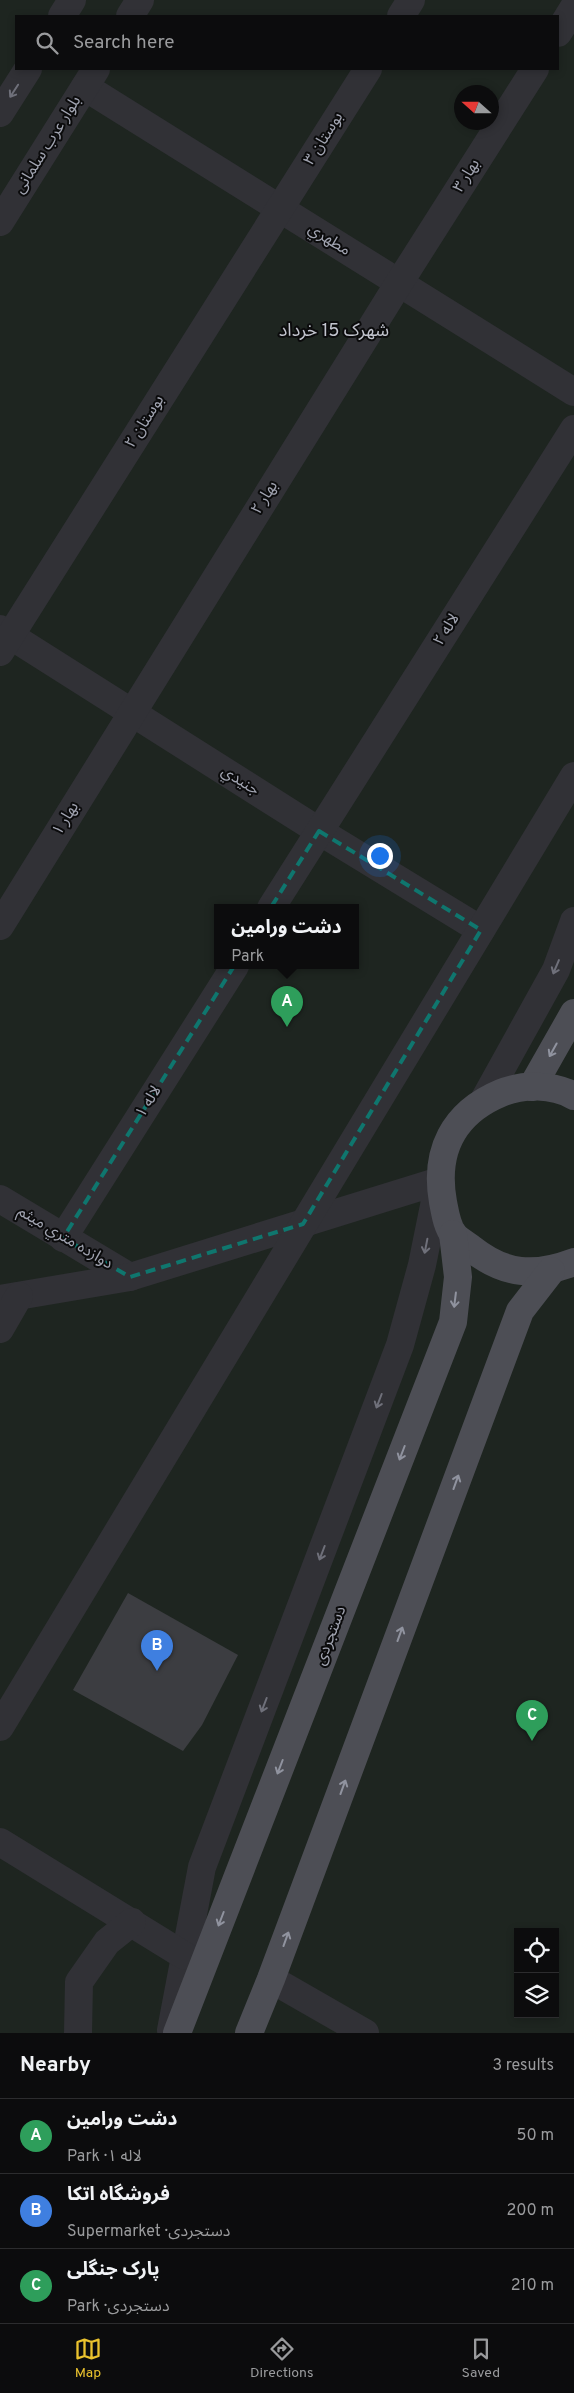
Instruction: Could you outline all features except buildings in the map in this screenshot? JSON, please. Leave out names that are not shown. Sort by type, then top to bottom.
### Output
[{"type":"main road","points":[[532,1087],[574,1013]]},
{"type":"main road","points":[[484,1100],[513,1088],[532,1087],[545,1087],[574,1096]]},
{"type":"main road","name":"دستجردی","points":[[177,2033],[453,1322],[458,1277],[453,1234],[445,1212],[439,1181],[444,1149],[460,1122],[484,1100]]},
{"type":"main road","points":[[453,1234],[486,1260],[506,1269],[530,1272],[562,1267]]},
{"type":"main road","points":[[249,2033],[271,1979],[520,1311],[562,1267]]},
{"type":"street","points":[[63,15],[72,0]]},
{"type":"street","points":[[131,15],[140,0]]},
{"type":"street","points":[[402,15],[411,0]]},
{"type":"street","points":[[559,31],[574,7]]},
{"type":"street","points":[[0,113],[27,70]]},
{"type":"street","name":"بوستان ۳","points":[[280,209],[367,70]]},
{"type":"street","name":"بهار ۳","points":[[399,283],[534,70]]},
{"type":"street","name":"مطهري","points":[[90,78],[280,209],[574,392]]},
{"type":"street","name":"بلوار عرب سلمانی","points":[[0,222],[90,78]]},
{"type":"street","name":"بوستان ۲","points":[[3,639],[280,209]]},
{"type":"street","name":"بهار ۲","points":[[132,713],[399,283]]},
{"type":"street","name":"لاله ۲","points":[[320,831],[574,429]]},
{"type":"street","name":"جنيدي","points":[[3,639],[132,713],[481,930]]},
{"type":"street","name":"بهار ۱","points":[[0,926],[132,713]]},
{"type":"street","points":[[0,1727],[574,776]]},
{"type":"street","points":[[274,904],[320,831]]},
{"type":"street","points":[[484,1100],[556,970],[574,922]]},
{"type":"street","name":"لاله ۱","points":[[63,1238],[233,969]]},
{"type":"street","points":[[0,1329],[10,1298],[130,1277],[439,1181],[422,1266],[400,1345],[202,1867],[170,2033]]},
{"type":"street","name":"دوازده متري میثم","points":[[0,1199],[130,1277]]},
{"type":"street","points":[[0,1842],[185,1956]]},
{"type":"street","points":[[78,2033],[80,1982],[107,1942],[132,1922]]},
{"type":"street","points":[[271,1979],[365,2033]]},
{"type":"highlighted area","points":[[319,831],[481,930],[303,1224],[130,1277],[63,1238]]},
{"type":"shaded area","points":[[0,0],[574,0],[574,2033],[0,2033]]},
{"type":"place","name":"دشت ورامین","points":[[287,1027]]},
{"type":"place","name":"فروشگاه اتکا","points":[[157,1671]]},
{"type":"place","name":"پارک جنگلی","points":[[532,1741]]},
{"type":"district","name":"شهرک 15 خرداد","points":[[334,331]]}]
